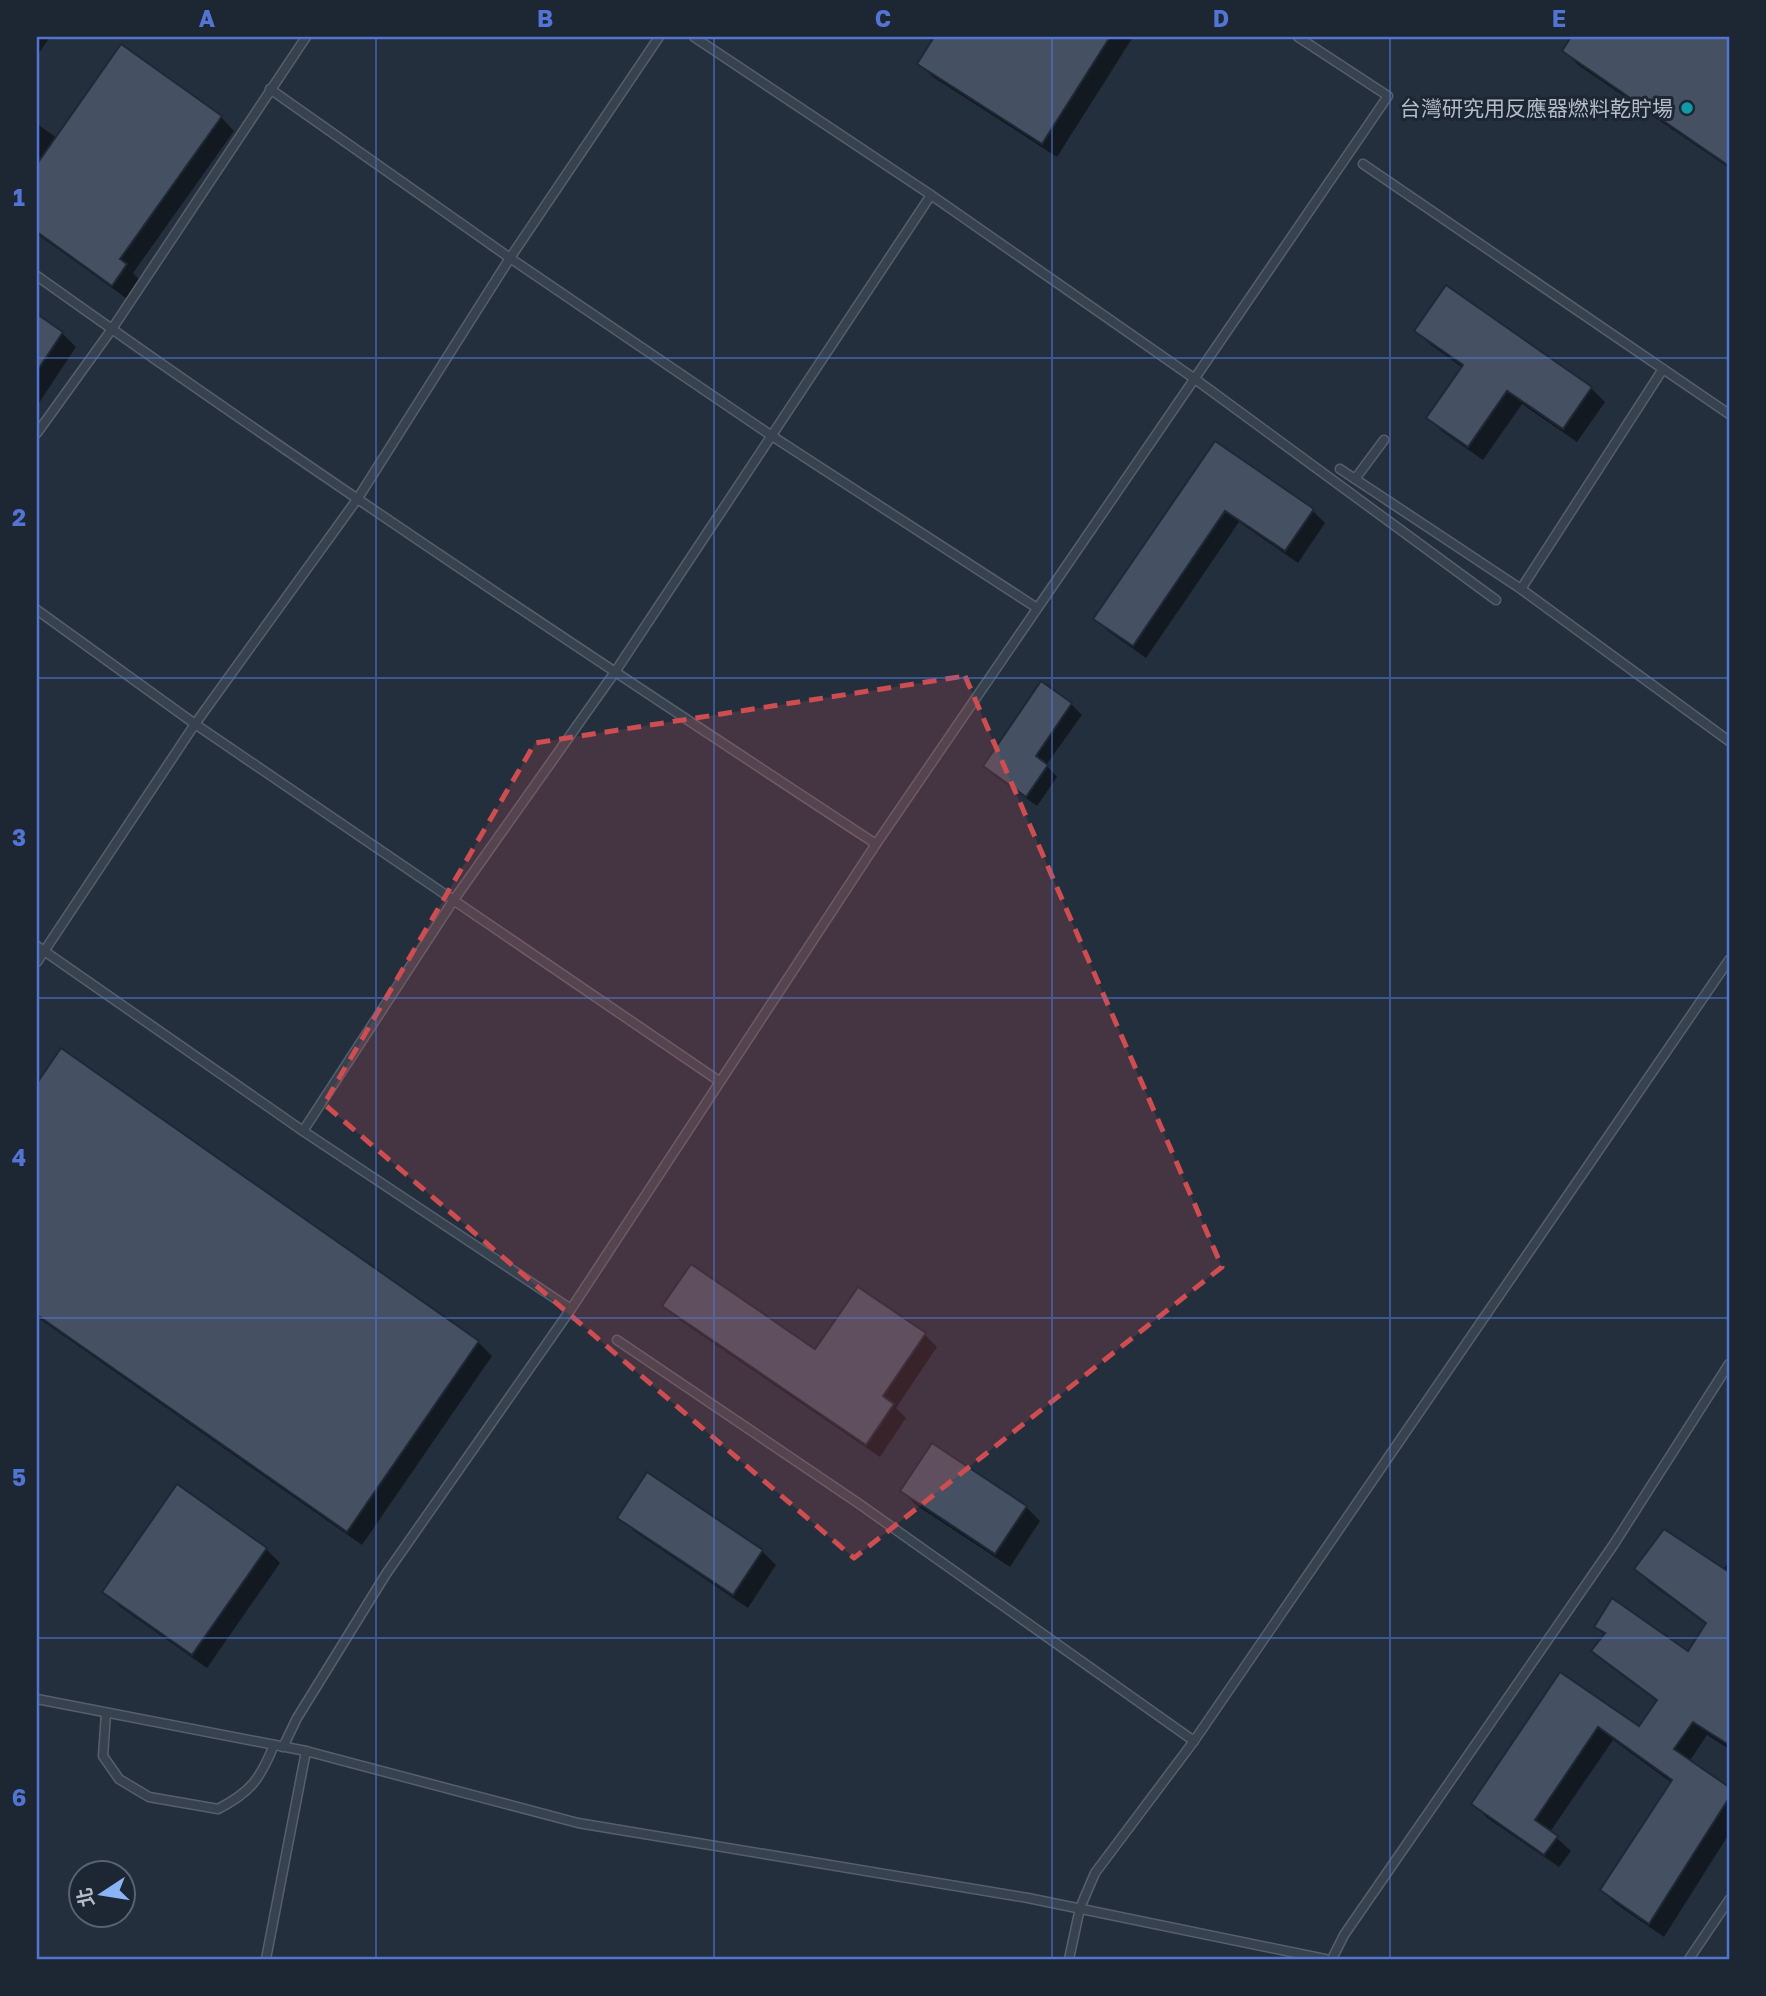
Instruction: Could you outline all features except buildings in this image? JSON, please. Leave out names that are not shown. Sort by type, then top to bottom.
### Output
[{"type":"lane","points":[[37,433],[112,329],[306,37]]},
{"type":"lane","points":[[37,962],[41,949],[195,724],[358,498],[510,258],[659,37]]},
{"type":"lane","points":[[694,37],[932,195],[1195,379],[1496,600]]},
{"type":"lane","points":[[106,1713],[103,1756],[119,1779],[149,1797],[218,1809],[242,1795],[262,1773],[386,1574],[571,1309],[876,844],[1388,96],[1298,37]]},
{"type":"lane","points":[[270,89],[510,258],[772,436],[1037,608]]},
{"type":"lane","points":[[1363,164],[1729,414]]},
{"type":"lane","points":[[303,1131],[453,901],[615,672],[932,195]]},
{"type":"lane","points":[[37,275],[358,498],[876,844]]},
{"type":"lane","points":[[1521,589],[1664,369]]},
{"type":"lane","points":[[1355,479],[1384,440]]},
{"type":"lane","points":[[1340,469],[1521,589],[1729,741]]},
{"type":"lane","points":[[37,610],[195,724],[719,1081]]},
{"type":"lane","points":[[41,949],[303,1131],[571,1309]]},
{"type":"lane","points":[[1069,1959],[1080,1908],[1095,1873],[1194,1741],[1729,960]]},
{"type":"lane","points":[[617,1340],[858,1503],[1194,1741]]},
{"type":"lane","points":[[1332,1959],[1344,1935],[1614,1544],[1729,1364]]},
{"type":"lane","points":[[37,1699],[306,1751],[578,1824],[1080,1908],[1325,1959]]},
{"type":"lane","points":[[266,1959],[306,1751]]},
{"type":"lane","points":[[1689,1959],[1729,1900]]},
{"type":"highlighted area","points":[[965,676],[1222,1267],[854,1558],[324,1104],[535,743]]},
{"type":"place","name":"台灣研究用反應器燃料乾貯場","points":[[1687,108]]}]
